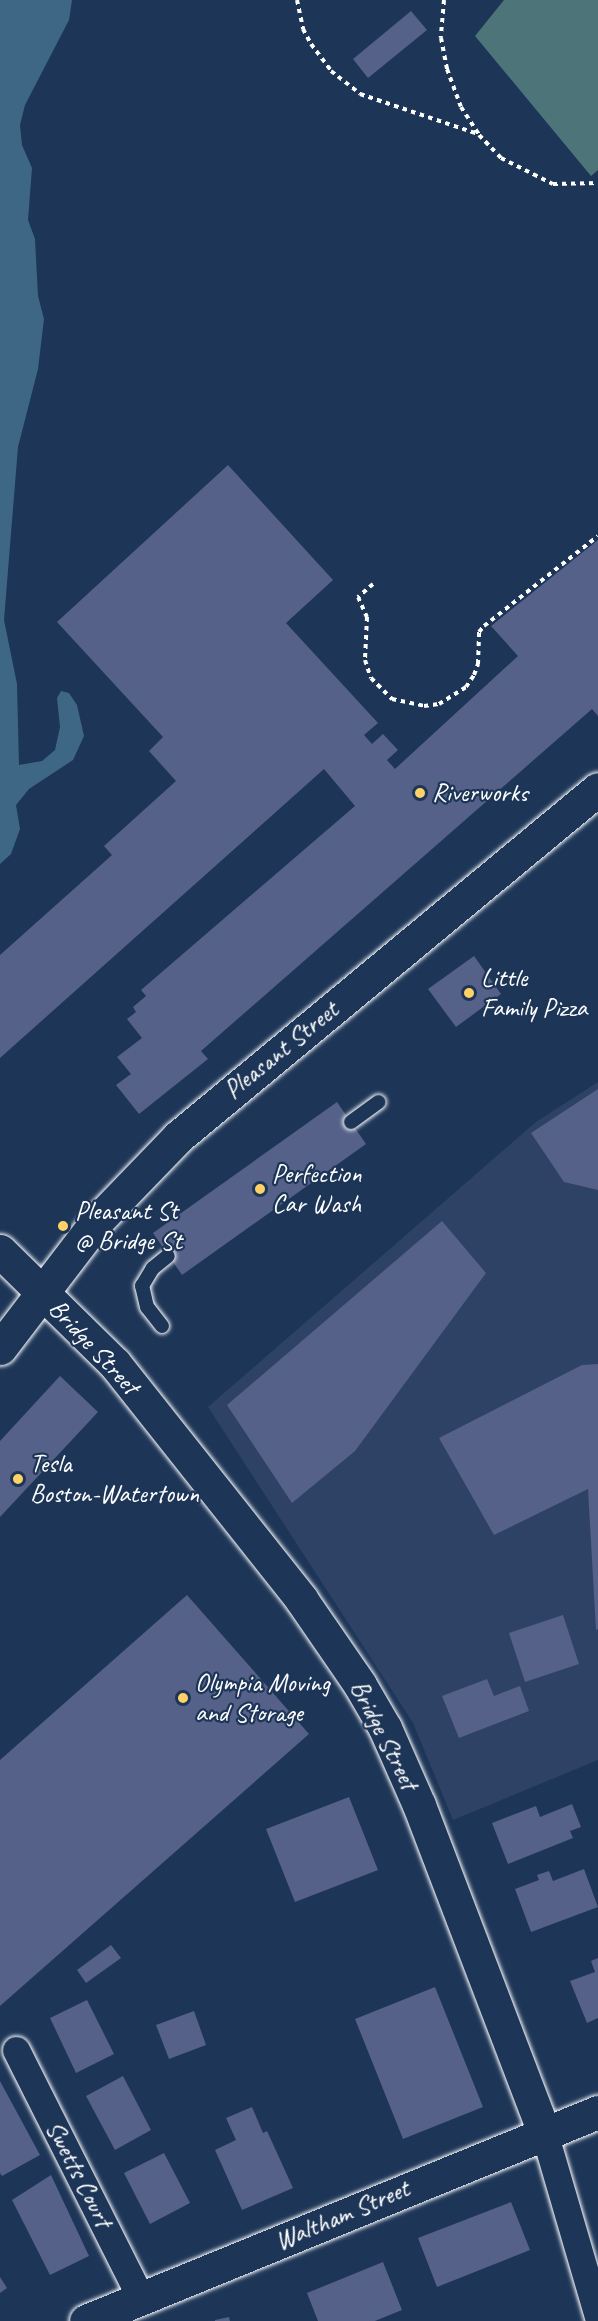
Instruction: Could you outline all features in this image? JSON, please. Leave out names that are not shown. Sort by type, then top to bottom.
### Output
[{"type":"street","name":"Pleasant Street","points":[[0,1348],[97,1221],[178,1137],[598,789]]},
{"type":"street","name":"Bridge Street","points":[[0,1251],[115,1364],[301,1599],[360,1685],[415,1795],[544,2132],[598,2317]]},
{"type":"street","name":"Swetts Court","points":[[16,2050],[133,2307]]},
{"type":"street","name":"Waltham Street","points":[[86,2321],[133,2307],[544,2132],[598,2112]]},
{"type":"lane","points":[[351,1122],[379,1102]]},
{"type":"lane","points":[[162,1326],[147,1307],[142,1286],[153,1268],[168,1256]]},
{"type":"path","points":[[297,0],[303,29],[311,44],[331,71],[360,94],[479,135]]},
{"type":"path","points":[[444,0],[441,38],[447,69],[461,107],[479,135],[501,158],[554,184],[598,183]]},
{"type":"path","points":[[373,584],[358,597],[367,616],[365,660],[371,678],[392,699],[424,706],[439,704],[466,687],[474,675],[478,664],[479,632],[484,626],[598,536]]},
{"type":"shaded area","points":[[0,0],[72,0],[69,20],[25,105],[20,125],[22,145],[32,168],[28,220],[35,239],[38,296],[44,319],[38,369],[18,447],[4,620],[17,684],[19,765],[42,761],[55,750],[60,727],[57,698],[61,691],[69,693],[77,705],[84,736],[73,760],[29,789],[16,805],[20,829],[11,854],[0,864]]},
{"type":"shaded area","points":[[598,1082],[598,1760],[453,1820],[413,1723],[208,1407],[536,1122]]},
{"type":"green space","points":[[504,0],[598,0],[598,170],[591,176],[475,36]]},
{"type":"building","points":[[411,11],[427,30],[368,78],[353,59]]},
{"type":"building","name":"Riverworks","points":[[228,465],[333,580],[286,623],[378,723],[364,735],[372,744],[383,734],[398,750],[387,760],[395,769],[518,656],[491,626],[598,540],[598,716],[592,709],[201,1051],[208,1059],[139,1114],[116,1085],[131,1074],[117,1057],[142,1038],[127,1019],[136,1012],[133,1007],[146,996],[141,990],[355,806],[324,769],[0,1058],[0,955],[112,855],[104,846],[176,781],[149,751],[163,737],[57,622]]},
{"type":"building","points":[[474,956],[501,994],[456,1027],[428,989]]},
{"type":"building","points":[[598,1089],[598,1190],[564,1182],[531,1133]]},
{"type":"building","name":"Perfection Car Wash","points":[[337,1102],[366,1144],[182,1275],[153,1233]]},
{"type":"building","points":[[442,1221],[486,1273],[355,1451],[292,1503],[227,1405]]},
{"type":"building","points":[[598,1364],[598,1629],[596,1630],[588,1489],[494,1535],[439,1438],[582,1365]]},
{"type":"building","name":"Tesla Boston-Watertown","points":[[60,1376],[98,1412],[0,1517],[0,1441]]},
{"type":"building","points":[[187,1595],[309,1734],[0,2006],[0,1760]]},
{"type":"building","points":[[563,1615],[579,1664],[525,1682],[509,1633]]},
{"type":"building","points":[[487,1679],[494,1696],[520,1686],[529,1711],[459,1738],[442,1696]]},
{"type":"building","points":[[349,1797],[378,1870],[295,1902],[266,1829]]},
{"type":"building","points":[[572,1804],[581,1827],[570,1831],[573,1838],[508,1864],[492,1823],[536,1806],[540,1817]]},
{"type":"building","points":[[584,1869],[598,1907],[531,1932],[515,1889],[539,1880],[537,1875],[549,1871],[553,1881]]},
{"type":"building","points":[[111,1945],[121,1958],[86,1983],[77,1970]]},
{"type":"building","points":[[598,1958],[598,2018],[587,2023],[570,1981],[595,1972],[591,1961]]},
{"type":"building","points":[[435,1987],[483,2107],[403,2139],[355,2019]]},
{"type":"building","points":[[87,2000],[114,2054],[76,2073],[50,2018]]},
{"type":"building","points":[[194,2011],[206,2045],[169,2059],[156,2025]]},
{"type":"building","points":[[123,2076],[151,2130],[115,2150],[86,2096]]},
{"type":"building","points":[[0,2081],[40,2155],[2,2176],[0,2173]]},
{"type":"building","points":[[252,2107],[263,2133],[267,2131],[293,2188],[242,2210],[215,2150],[236,2140],[226,2118]]},
{"type":"building","points":[[164,2153],[190,2203],[150,2224],[124,2173]]},
{"type":"building","points":[[51,2175],[89,2256],[50,2275],[12,2200]]},
{"type":"building","points":[[511,2202],[530,2250],[437,2287],[418,2238]]},
{"type":"building","points":[[383,2262],[402,2310],[375,2321],[318,2321],[307,2293]]},
{"type":"building","points":[[0,2277],[7,2288],[0,2293]]},
{"type":"building","points":[[229,2317],[230,2321],[215,2321],[215,2320]]},
{"type":"place","name":"Riverworks","points":[[420,793]]},
{"type":"place","name":"Little Family Pizza","points":[[469,993]]},
{"type":"place","name":"Perfection Car Wash","points":[[260,1189]]},
{"type":"place","name":"Pleasant St @ Bridge St","points":[[63,1226]]},
{"type":"place","name":"Tesla Boston-Watertown","points":[[18,1479]]},
{"type":"place","name":"Olympia Moving and Storage","points":[[183,1698]]}]
